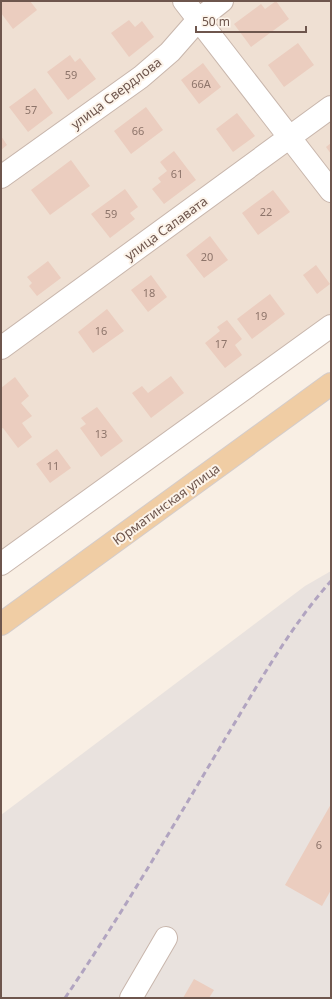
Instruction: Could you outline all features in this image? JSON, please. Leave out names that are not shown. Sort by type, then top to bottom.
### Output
[{"type":"main road","name":"Юрматинская улица","points":[[1,624],[331,384]]},
{"type":"street","points":[[184,1],[289,139],[331,191]]},
{"type":"street","name":"улица Свердлова","points":[[1,177],[141,77],[170,52],[198,20],[222,1]]},
{"type":"street","name":"улица Салавата","points":[[1,348],[331,107]]},
{"type":"street","points":[[1,564],[331,326]]},
{"type":"street","points":[[131,998],[166,938]]},
{"type":"shaded area","points":[[1,1],[331,1],[331,314],[1,553]]},
{"type":"shaded area","points":[[331,571],[331,998],[1,998],[1,815],[305,586]]},
{"type":"building","points":[[1,1],[30,1],[37,10],[13,29],[1,13]]},
{"type":"building","points":[[276,1],[289,19],[251,47],[234,24],[261,4],[265,9]]},
{"type":"building","points":[[129,20],[135,27],[142,21],[154,37],[129,57],[111,33]]},
{"type":"building","points":[[298,43],[314,65],[284,87],[268,65]]},
{"type":"building","points":[[70,55],[75,62],[80,58],[96,79],[68,100],[47,72]]},
{"type":"building","points":[[203,63],[221,87],[199,104],[181,80]]},
{"type":"building","points":[[35,88],[53,113],[28,132],[9,107]]},
{"type":"building","points":[[146,107],[163,130],[131,154],[114,131]]},
{"type":"building","points":[[237,113],[255,136],[233,152],[216,129]]},
{"type":"building","points":[[1,136],[7,145],[1,150]]},
{"type":"building","points":[[331,143],[331,154],[326,147]]},
{"type":"building","points":[[174,151],[196,180],[164,204],[152,189],[161,182],[158,178],[167,171],[160,162]]},
{"type":"building","points":[[71,160],[90,186],[50,215],[31,190]]},
{"type":"building","points":[[125,189],[138,207],[130,213],[135,219],[110,238],[91,214]]},
{"type":"building","points":[[273,190],[290,212],[258,235],[242,213]]},
{"type":"building","points":[[210,236],[228,260],[204,278],[186,255]]},
{"type":"building","points":[[48,261],[61,278],[37,296],[29,286],[32,283],[27,277]]},
{"type":"building","points":[[316,265],[330,284],[317,294],[303,275]]},
{"type":"building","points":[[151,275],[167,297],[148,312],[131,290]]},
{"type":"building","points":[[270,294],[285,314],[252,339],[237,319]]},
{"type":"building","points":[[107,309],[124,331],[93,353],[78,332]]},
{"type":"building","points":[[227,320],[242,339],[235,345],[242,355],[225,368],[205,343],[220,331],[217,327]]},
{"type":"building","points":[[171,376],[184,393],[151,418],[132,393],[142,386],[148,393]]},
{"type":"building","points":[[15,377],[29,396],[21,403],[32,416],[22,423],[32,437],[18,448],[3,428],[1,429],[1,388]]},
{"type":"building","points":[[97,407],[123,441],[101,457],[80,428],[86,424],[81,418]]},
{"type":"building","points":[[57,449],[71,468],[50,483],[36,464]]},
{"type":"building","points":[[331,804],[331,890],[322,906],[285,885]]},
{"type":"building","points":[[194,979],[214,990],[209,998],[183,998]]},
{"type":"railway","points":[[65,998],[127,902],[275,657],[301,618],[331,581]]}]
